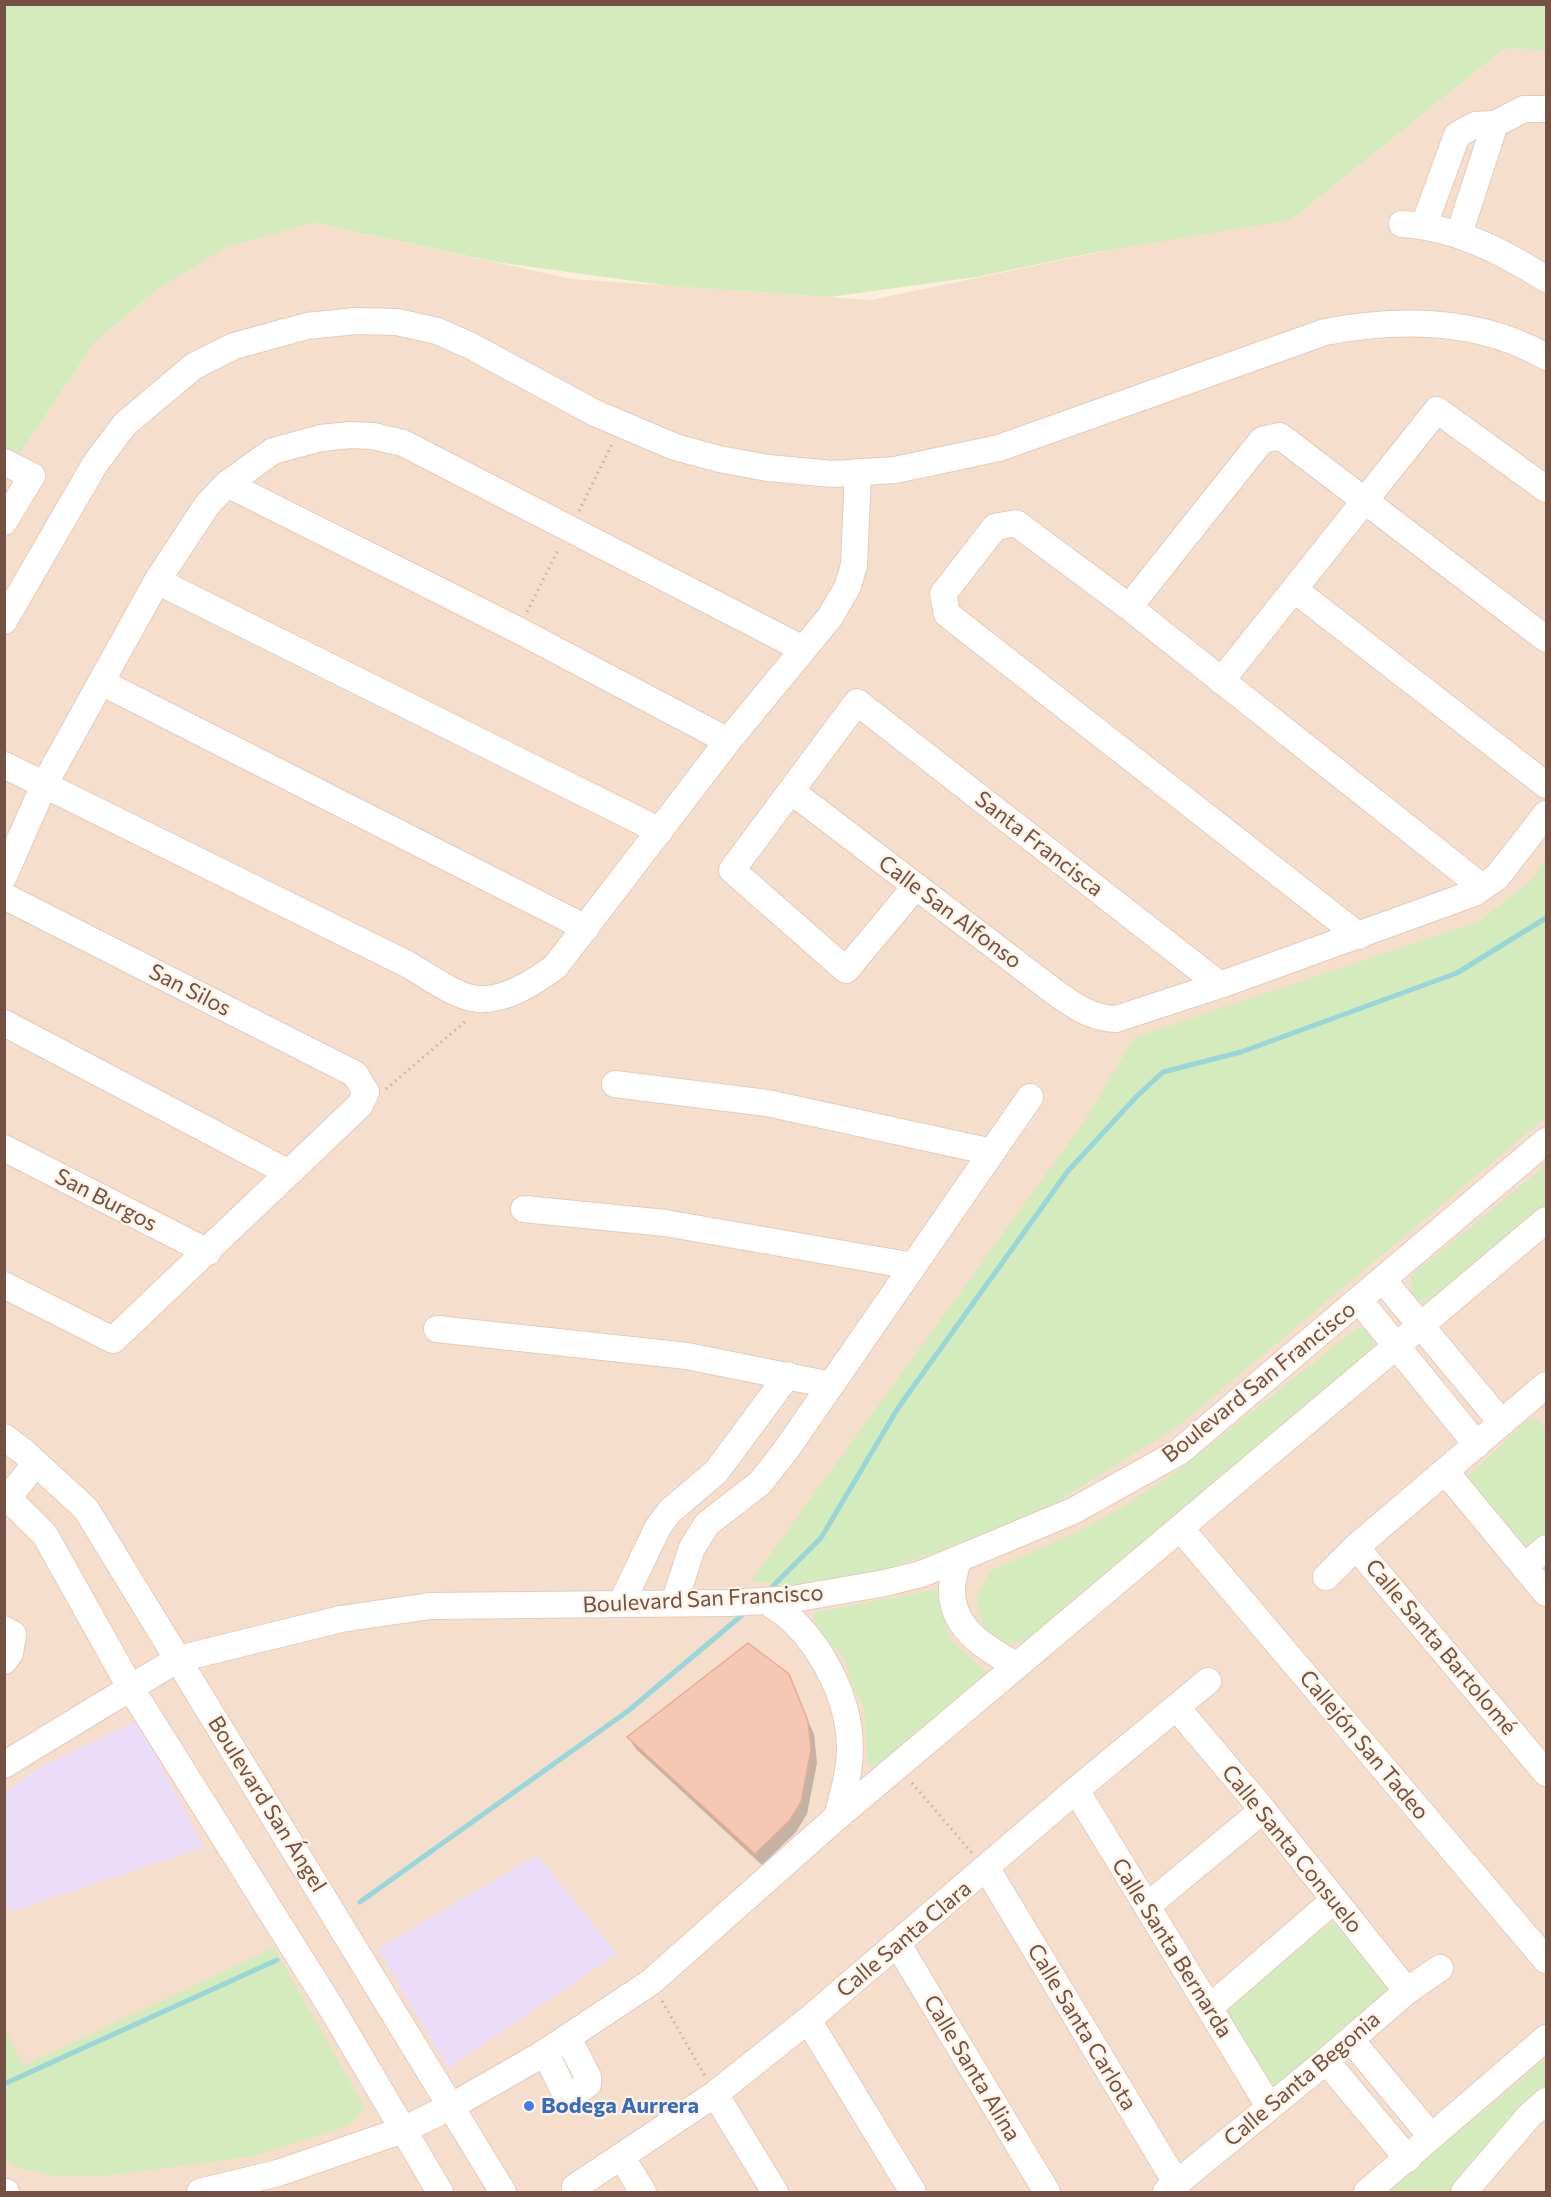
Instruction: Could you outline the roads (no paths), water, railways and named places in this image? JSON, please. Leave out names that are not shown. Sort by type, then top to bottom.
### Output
[{"type":"street","points":[[1546,110],[1524,109],[1495,124],[1475,125],[1456,135],[1413,224],[1459,234],[1546,279]]},
{"type":"street","points":[[1459,234],[1495,124]]},
{"type":"street","points":[[4,621],[94,464],[124,424],[194,366],[234,346],[307,326],[357,321],[387,322],[437,331],[469,345],[595,413],[675,447],[719,459],[768,468],[832,474],[895,470],[999,448],[1325,332],[1360,326],[1396,322],[1437,323],[1506,339],[1546,357]]},
{"type":"street","points":[[1221,681],[1437,410],[1546,489]]},
{"type":"street","points":[[4,876],[45,785],[157,581],[207,505],[227,484],[273,451],[321,438],[350,435],[374,436],[403,443],[803,649]]},
{"type":"street","points":[[1129,607],[1262,440],[1280,436],[1546,639]]},
{"type":"street","points":[[4,462],[32,476],[4,522]]},
{"type":"street","points":[[4,765],[407,964],[455,991],[478,999],[493,997],[528,986],[555,967],[728,741],[830,617],[848,586],[857,537],[858,472]]},
{"type":"street","points":[[227,484],[518,630],[728,741]]},
{"type":"street","points":[[1359,936],[946,614],[943,594],[995,527],[1016,523],[1129,607],[1482,887]]},
{"type":"street","points":[[157,581],[660,831]]},
{"type":"street","points":[[1295,590],[1546,785]]},
{"type":"street","points":[[101,682],[586,928]]},
{"type":"street","name":"Santa Francisca","points":[[791,791],[857,702],[1220,985]]},
{"type":"street","points":[[791,791],[732,870],[846,970],[916,886]]},
{"type":"street","name":"Calle San Alfonso","points":[[791,791],[1084,1013],[1099,1018],[1116,1019],[1220,985]]},
{"type":"street","points":[[1220,985],[1474,893],[1497,876],[1546,814]]},
{"type":"street","name":"San Silos","points":[[4,896],[355,1074],[366,1092],[360,1105],[290,1173]]},
{"type":"street","points":[[4,1023],[290,1173],[113,1340],[4,1285]]},
{"type":"street","points":[[615,1084],[767,1102],[992,1152]]},
{"type":"street","points":[[674,1604],[692,1548],[707,1524],[755,1486],[786,1450],[1030,1097]]},
{"type":"street","name":"Boulevard San Francisco","points":[[4,1765],[178,1659],[341,1619],[430,1606],[730,1603],[793,1599],[885,1583],[921,1574],[1073,1511],[1161,1464],[1196,1438],[1546,1142]]},
{"type":"street","name":"San Burgos","points":[[4,1148],[208,1252]]},
{"type":"street","points":[[524,1209],[665,1223],[913,1266]]},
{"type":"street","points":[[200,2193],[278,2173],[403,2130],[452,2106],[545,2052],[651,1982],[837,1817],[1546,1220]]},
{"type":"street","points":[[1383,1280],[1502,1423]]},
{"type":"street","points":[[1359,1300],[1477,1444]]},
{"type":"street","points":[[436,1329],[687,1356],[831,1385]]},
{"type":"street","points":[[621,1604],[658,1527],[670,1510],[716,1473],[788,1375]]},
{"type":"street","name":"Calle Santa Bartolomé","points":[[1542,1398],[1502,1423],[1356,1547],[1546,1773]]},
{"type":"street","name":"Boulevard San Ángel","points":[[4,1437],[86,1509],[503,2193]]},
{"type":"street","points":[[724,1462],[755,1486]]},
{"type":"street","points":[[36,1463],[6,1496],[45,1535],[130,1687],[332,2009],[440,2193]]},
{"type":"street","points":[[1445,1471],[1546,1593]]},
{"type":"street","name":"Callejón San Tadeo","points":[[1181,1529],[1546,1960]]},
{"type":"street","points":[[1326,1577],[1356,1547]]},
{"type":"street","points":[[1524,1567],[1546,1548]]},
{"type":"street","points":[[958,1559],[952,1590],[955,1611],[978,1643],[1016,1665]]},
{"type":"street","points":[[766,1601],[793,1620],[815,1649],[833,1677],[844,1709],[850,1748],[847,1781],[837,1817]]},
{"type":"street","points":[[4,1629],[13,1634],[10,1653],[4,1660]]},
{"type":"street","name":"Calle Santa Clara","points":[[575,2187],[622,2158],[715,2094],[808,2020],[987,1869],[1076,1790],[1208,1681]]},
{"type":"street","name":"Calle Santa Consuelo","points":[[1177,1708],[1263,1810],[1407,1990]]},
{"type":"street","name":"Calle Santa Bernarda","points":[[1076,1790],[1269,2106]]},
{"type":"street","points":[[1147,1906],[1263,1810]]},
{"type":"street","name":"Calle Santa Carlota","points":[[987,1869],[1172,2188]]},
{"type":"street","points":[[1209,2008],[1334,1900]]},
{"type":"street","name":"Calle Santa Alina","points":[[897,1943],[1047,2193]]},
{"type":"street","name":"Calle Santa Begonia","points":[[1172,2188],[1351,2040],[1407,1990],[1440,1968]]},
{"type":"street","points":[[808,2020],[913,2193]]},
{"type":"street","points":[[545,2052],[564,2091],[574,2094],[588,2084],[588,2077],[568,2038]]},
{"type":"street","points":[[1367,2193],[1546,2038]]},
{"type":"street","points":[[1351,2040],[1431,2136]]},
{"type":"street","points":[[1326,2061],[1408,2159]]},
{"type":"street","points":[[715,2094],[775,2193]]},
{"type":"street","points":[[1464,2193],[1529,2116],[1546,2101]]},
{"type":"street","points":[[622,2158],[643,2193]]},
{"type":"waterway","points":[[767,1592],[821,1538],[898,1408],[1068,1171],[1137,1096],[1163,1072],[1241,1052],[1457,973],[1546,918]]},
{"type":"waterway","points":[[360,1902],[628,1711],[747,1611]]},
{"type":"waterway","points":[[4,2084],[277,1960]]},
{"type":"place","name":"Bodega Aurrera","points":[[529,2106]]}]
